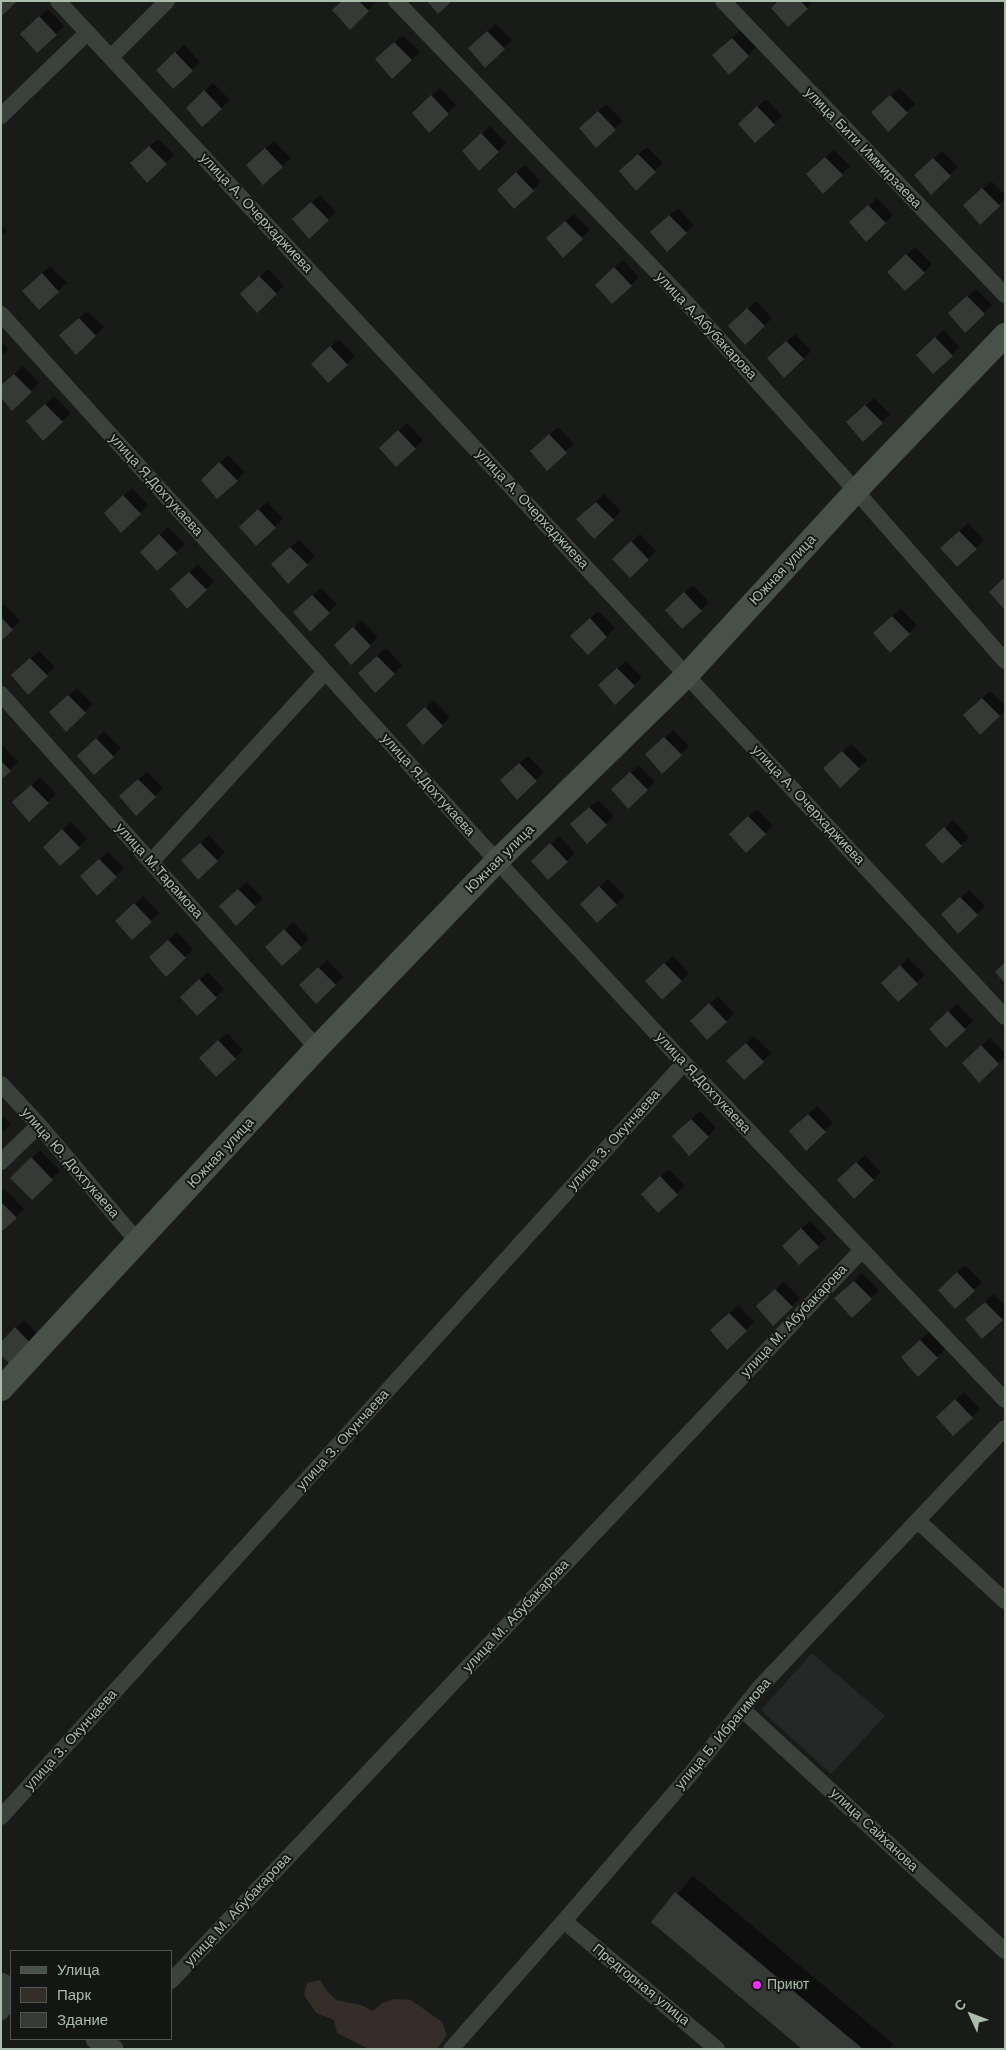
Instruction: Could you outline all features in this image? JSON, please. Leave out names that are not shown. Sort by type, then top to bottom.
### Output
[{"type":"main road","name":"Южная улица","points":[[1,1389],[317,1048],[497,862],[687,674],[856,491],[1005,335]]},
{"type":"street","name":"улица А. Очерхаджиева","points":[[58,1],[1005,1017]]},
{"type":"street","points":[[110,57],[167,1]]},
{"type":"street","name":"улица А.Абубакарова","points":[[396,1],[682,298],[856,491],[1005,661]]},
{"type":"street","name":"улица Бити Иммирзаева","points":[[723,1],[1005,295]]},
{"type":"street","points":[[1,116],[87,33]]},
{"type":"street","name":"улица Я.Дохтукаева","points":[[1,314],[497,862],[684,1063],[1005,1400]]},
{"type":"street","points":[[151,862],[325,672]]},
{"type":"street","name":"улица М.Тарамова","points":[[1,694],[317,1048]]},
{"type":"street","name":"улица З. Окунчаева","points":[[1,1817],[684,1063]]},
{"type":"street","name":"улица Ю. Дохтукаева","points":[[1,1084],[39,1125],[138,1242]]},
{"type":"street","points":[[1,1162],[39,1125]]},
{"type":"street","name":"улица М. Абубакарова","points":[[172,1980],[861,1250]]},
{"type":"street","name":"улица Б. Ибрагимова","points":[[451,2049],[564,1921],[743,1710],[759,1688],[1005,1428]]},
{"type":"street","points":[[918,1521],[1005,1601]]},
{"type":"street","name":"улица Сайханова","points":[[743,1710],[1005,1951]]},
{"type":"street","name":"Предгорная улица","points":[[564,1921],[717,2049]]},
{"type":"street","points":[[1,2012],[10,1999]]},
{"type":"shaded area","points":[[812,1653],[885,1716],[831,1774],[761,1710]]},
{"type":"green space","points":[[320,1980],[336,2000],[361,2005],[373,2011],[382,2003],[394,1999],[411,2000],[442,2022],[447,2035],[437,2049],[369,2049],[337,2033],[334,2020],[316,2013],[304,1995],[307,1983]]},
{"type":"building","points":[[1,1],[17,1],[3,15],[1,13]]},
{"type":"building","points":[[342,1],[359,1],[369,11],[350,30],[332,10]]},
{"type":"building","points":[[427,1],[452,1],[438,14]]},
{"type":"building","points":[[778,1],[801,1],[808,9],[788,27],[771,8]]},
{"type":"building","points":[[39,16],[57,35],[37,53],[20,34]]},
{"type":"building","points":[[487,31],[505,49],[485,68],[468,48]]},
{"type":"building","points":[[732,38],[749,56],[729,75],[712,55]]},
{"type":"building","points":[[394,42],[412,60],[392,79],[375,59]]},
{"type":"building","points":[[175,52],[193,71],[173,89],[156,70]]},
{"type":"building","points":[[204,90],[222,109],[202,127],[186,108]]},
{"type":"building","points":[[431,95],[449,114],[429,133],[412,113]]},
{"type":"building","points":[[890,95],[908,113],[888,132],[871,112]]},
{"type":"building","points":[[757,106],[775,125],[755,143],[738,124]]},
{"type":"building","points":[[598,111],[616,130],[596,148],[579,128]]},
{"type":"building","points":[[481,133],[499,152],[479,171],[462,151]]},
{"type":"building","points":[[149,146],[167,164],[147,183],[130,163]]},
{"type":"building","points":[[265,148],[283,167],[263,185],[246,165]]},
{"type":"building","points":[[638,154],[656,172],[636,191],[619,171]]},
{"type":"building","points":[[825,157],[843,175],[823,194],[806,174]]},
{"type":"building","points":[[933,158],[951,176],[931,195],[914,175]]},
{"type":"building","points":[[516,172],[534,191],[514,209],[497,190]]},
{"type":"building","points":[[982,188],[1000,206],[980,225],[963,205]]},
{"type":"building","points":[[311,202],[329,220],[309,239],[292,219]]},
{"type":"building","points":[[868,205],[886,223],[866,242],[849,222]]},
{"type":"building","points":[[669,215],[687,233],[667,252],[650,232]]},
{"type":"building","points":[[565,221],[583,239],[563,258],[546,238]]},
{"type":"building","points":[[906,254],[925,273],[905,291],[887,272]]},
{"type":"building","points":[[614,267],[632,286],[612,304],[595,285]]},
{"type":"building","points":[[42,273],[59,292],[39,310],[22,291]]},
{"type":"building","points":[[259,276],[277,294],[257,313],[240,294]]},
{"type":"building","points":[[967,296],[985,314],[965,333],[948,313]]},
{"type":"building","points":[[747,308],[765,326],[745,345],[728,326]]},
{"type":"building","points":[[79,318],[96,336],[76,355],[59,335]]},
{"type":"building","points":[[935,337],[953,356],[933,374],[916,355]]},
{"type":"building","points":[[786,341],[804,359],[784,378],[767,358]]},
{"type":"building","points":[[330,346],[348,365],[328,383],[311,364]]},
{"type":"building","points":[[14,374],[32,392],[12,411],[1,398],[1,385]]},
{"type":"building","points":[[45,404],[63,422],[43,441],[26,421]]},
{"type":"building","points":[[865,405],[883,423],[863,442],[846,422]]},
{"type":"building","points":[[398,430],[416,449],[396,467],[379,448]]},
{"type":"building","points":[[549,434],[567,453],[547,471],[530,451]]},
{"type":"building","points":[[219,462],[238,481],[217,499],[201,480]]},
{"type":"building","points":[[123,495],[141,514],[121,533],[104,513]]},
{"type":"building","points":[[596,502],[614,520],[594,539],[576,519]]},
{"type":"building","points":[[258,509],[276,528],[256,546],[239,527]]},
{"type":"building","points":[[959,531],[977,549],[957,567],[940,548]]},
{"type":"building","points":[[159,534],[177,553],[157,571],[140,552]]},
{"type":"building","points":[[631,541],[649,560],[630,578],[612,559]]},
{"type":"building","points":[[290,547],[308,565],[288,584],[271,564]]},
{"type":"building","points":[[189,572],[207,590],[187,609],[170,589]]},
{"type":"building","points":[[1005,577],[1005,610],[989,592]]},
{"type":"building","points":[[684,592],[702,611],[682,629],[665,610]]},
{"type":"building","points":[[312,595],[330,613],[310,632],[293,612]]},
{"type":"building","points":[[892,616],[910,634],[890,653],[873,633]]},
{"type":"building","points":[[1,617],[13,630],[1,641]]},
{"type":"building","points":[[590,618],[607,637],[588,655],[570,636]]},
{"type":"building","points":[[353,627],[371,646],[351,665],[334,645]]},
{"type":"building","points":[[377,656],[395,674],[375,693],[358,673]]},
{"type":"building","points":[[30,658],[48,676],[28,695],[11,675]]},
{"type":"building","points":[[617,668],[635,686],[615,705],[598,685]]},
{"type":"building","points":[[68,695],[86,713],[66,732],[49,712]]},
{"type":"building","points":[[982,698],[1000,716],[980,735],[963,715]]},
{"type":"building","points":[[425,707],[443,726],[423,745],[406,725]]},
{"type":"building","points":[[664,737],[682,755],[662,774],[645,754]]},
{"type":"building","points":[[96,738],[114,757],[94,775],[77,756]]},
{"type":"building","points":[[842,751],[860,769],[840,788],[823,768]]},
{"type":"building","points":[[1,761],[11,771],[1,780]]},
{"type":"building","points":[[519,763],[537,781],[517,800],[500,780]]},
{"type":"building","points":[[630,772],[648,790],[628,809],[611,789]]},
{"type":"building","points":[[138,779],[156,797],[136,816],[119,796]]},
{"type":"building","points":[[31,785],[49,803],[29,822],[12,802]]},
{"type":"building","points":[[589,807],[607,825],[587,844],[570,824]]},
{"type":"building","points":[[748,816],[766,834],[746,853],[729,834]]},
{"type":"building","points":[[944,827],[962,846],[942,864],[925,845]]},
{"type":"building","points":[[62,829],[80,848],[60,866],[43,847]]},
{"type":"building","points":[[200,843],[218,861],[198,880],[181,860]]},
{"type":"building","points":[[550,843],[568,862],[548,880],[531,861]]},
{"type":"building","points":[[99,859],[117,877],[97,896],[80,876]]},
{"type":"building","points":[[599,886],[617,905],[597,923],[580,904]]},
{"type":"building","points":[[238,889],[256,907],[236,926],[219,906]]},
{"type":"building","points":[[960,897],[978,915],[958,934],[941,914]]},
{"type":"building","points":[[134,903],[152,922],[132,940],[115,921]]},
{"type":"building","points":[[284,929],[302,948],[282,966],[265,947]]},
{"type":"building","points":[[168,940],[186,958],[166,977],[149,957]]},
{"type":"building","points":[[1005,962],[1005,983],[995,972]]},
{"type":"building","points":[[664,963],[682,981],[662,1000],[645,981]]},
{"type":"building","points":[[900,965],[918,984],[898,1002],[881,983]]},
{"type":"building","points":[[318,967],[336,985],[316,1004],[299,985]]},
{"type":"building","points":[[199,979],[217,998],[197,1016],[180,997]]},
{"type":"building","points":[[709,1003],[727,1022],[707,1040],[690,1021]]},
{"type":"building","points":[[948,1011],[966,1030],[946,1048],[929,1029]]},
{"type":"building","points":[[218,1040],[236,1059],[216,1077],[199,1058]]},
{"type":"building","points":[[746,1043],[764,1062],[744,1080],[726,1061]]},
{"type":"building","points":[[981,1045],[999,1064],[979,1083],[962,1063]]},
{"type":"building","points":[[808,1114],[826,1132],[806,1151],[789,1131]]},
{"type":"building","points":[[691,1119],[709,1137],[689,1156],[672,1136]]},
{"type":"building","points":[[31,1157],[53,1180],[32,1200],[10,1178]]},
{"type":"building","points":[[856,1162],[874,1180],[854,1199],[837,1180]]},
{"type":"building","points":[[660,1176],[678,1195],[658,1213],[641,1194]]},
{"type":"building","points":[[1,1202],[17,1218],[1,1232]]},
{"type":"building","points":[[801,1228],[819,1247],[799,1265],[782,1246]]},
{"type":"building","points":[[957,1272],[975,1291],[955,1309],[938,1290]]},
{"type":"building","points":[[854,1281],[872,1299],[852,1318],[834,1298]]},
{"type":"building","points":[[775,1289],[793,1307],[773,1326],[756,1306]]},
{"type":"building","points":[[985,1302],[1003,1320],[982,1339],[965,1319]]},
{"type":"building","points":[[729,1313],[747,1331],[727,1350],[710,1330]]},
{"type":"building","points":[[15,1327],[37,1350],[16,1370],[1,1355],[1,1342]]},
{"type":"building","points":[[920,1340],[938,1358],[918,1377],[901,1357]]},
{"type":"building","points":[[955,1399],[973,1418],[953,1436],[936,1417]]},
{"type":"building","name":"Приют","points":[[675,1892],[863,2049],[802,2049],[651,1922]]},
{"type":"place","name":"Приют","points":[[757,1985]]}]
